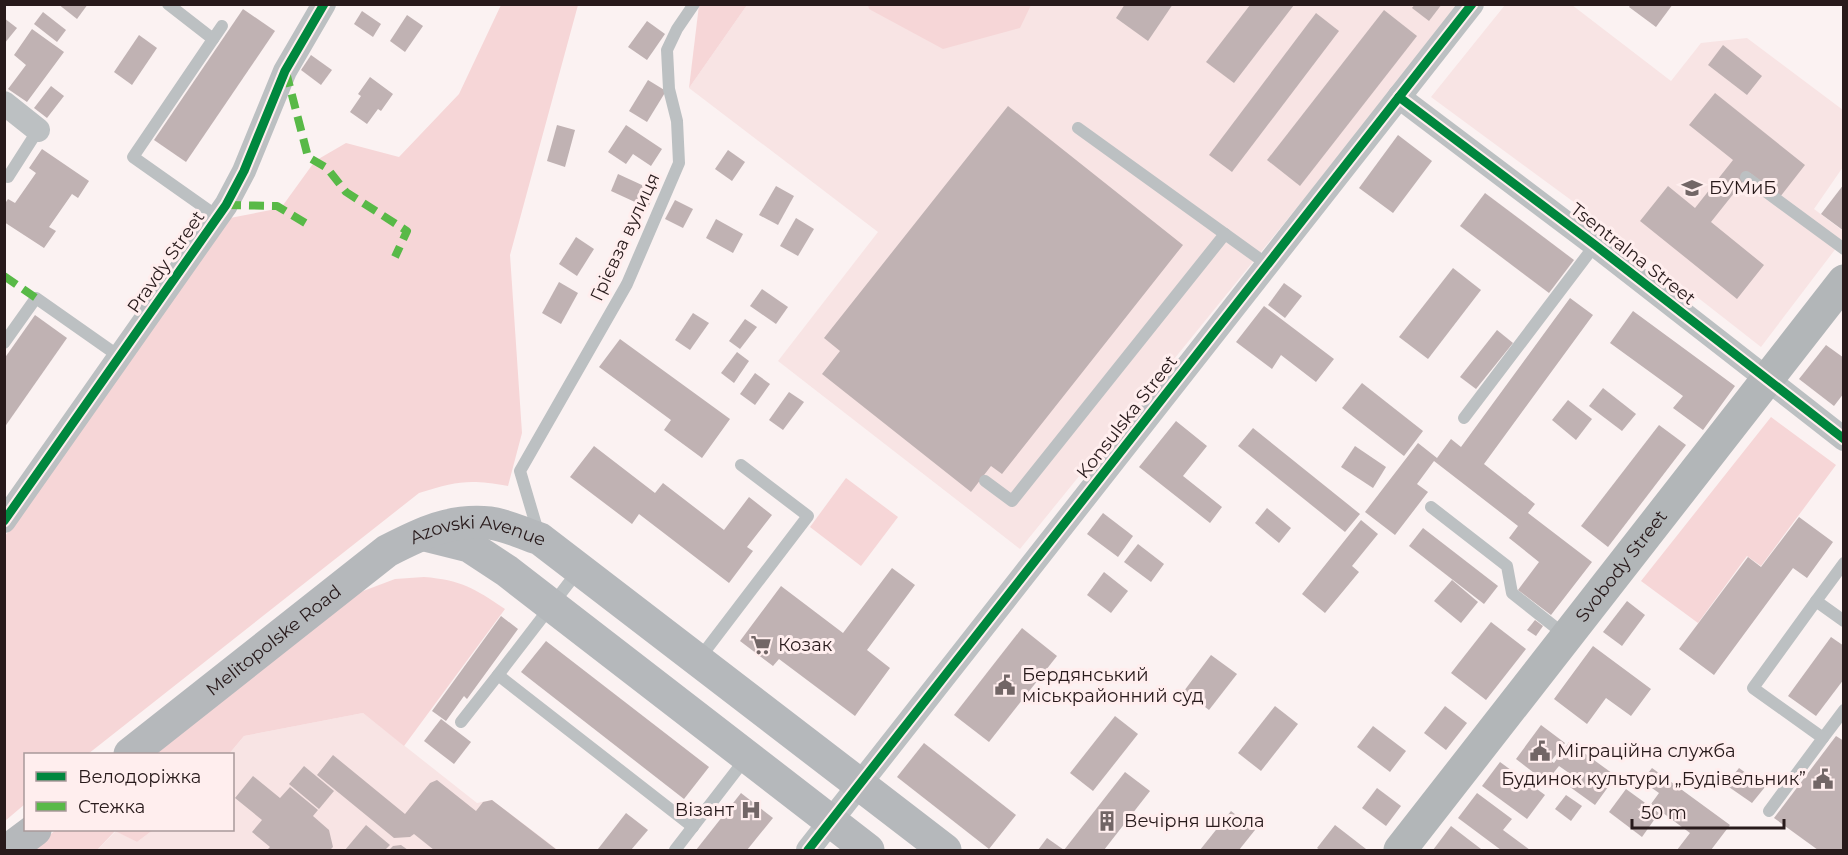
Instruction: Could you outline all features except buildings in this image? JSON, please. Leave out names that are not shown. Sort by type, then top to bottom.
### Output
[{"type":"main road","name":"Svobody Street","points":[[1400,850],[1844,281]]},
{"type":"main road","name":"Azovski Avenue","points":[[421,533],[454,523],[492,524],[540,539],[945,850]]},
{"type":"main road","name":"Azovski Avenue","points":[[421,533],[469,546],[507,571],[868,850]]},
{"type":"main road","name":"Melitopolske Road","points":[[131,753],[387,551],[421,533]]},
{"type":"main road","points":[[8,850],[34,831]]},
{"type":"street","name":"Pravdy Street","points":[[4,522],[218,217],[244,171],[285,70],[324,4]]},
{"type":"street","name":"Konsulska Street","points":[[808,850],[1472,4]]},
{"type":"street","name":"Tsentralna Street","points":[[1399,97],[1595,245],[1844,439]]},
{"type":"street","points":[[4,103],[38,130]]},
{"type":"lane","points":[[168,4],[213,39]]},
{"type":"lane","name":"Грієвза вулиця","points":[[540,539],[520,471],[627,284],[679,163],[677,121],[669,89],[667,50],[676,29],[694,4]]},
{"type":"lane","points":[[218,217],[133,157],[222,26]]},
{"type":"lane","points":[[1078,128],[1268,265]]},
{"type":"lane","points":[[8,177],[38,130]]},
{"type":"lane","points":[[1746,177],[1844,249]]},
{"type":"lane","points":[[985,481],[1012,501],[1225,234]]},
{"type":"lane","points":[[1464,418],[1595,245]]},
{"type":"lane","points":[[4,343],[36,298],[120,357]]},
{"type":"lane","points":[[698,660],[808,516],[741,465]]},
{"type":"lane","points":[[1431,507],[1507,566],[1512,593],[1566,636]]},
{"type":"lane","points":[[1823,738],[1753,688],[1844,563]]},
{"type":"lane","points":[[461,722],[579,569]]},
{"type":"lane","points":[[1816,601],[1844,621]]},
{"type":"lane","points":[[498,675],[693,827]]},
{"type":"lane","points":[[1769,812],[1844,710]]},
{"type":"lane","points":[[675,850],[747,757]]},
{"type":"shaded area","points":[[868,4],[1031,5],[1020,28],[943,49],[869,9]]},
{"type":"shaded area","points":[[501,5],[578,5],[510,255],[522,433],[508,486],[463,482],[419,493],[89,753],[24,753],[24,805],[5,821],[5,536],[230,218],[281,208],[315,161],[346,143],[399,157],[459,94]]},
{"type":"shaded area","points":[[699,5],[747,5],[689,88]]},
{"type":"shaded area","points":[[747,5],[1458,5],[1020,549],[778,361],[878,232],[689,88]]},
{"type":"shaded area","name":"БУМиБ","points":[[1505,5],[1572,5],[1671,81],[1701,43],[1747,38],[1843,110],[1843,167],[1814,209],[1843,231],[1843,239],[1761,347],[1605,225],[1431,97]]},
{"type":"shaded area","points":[[1771,417],[1836,465],[1761,566],[1747,556],[1698,623],[1641,581]]},
{"type":"shaded area","points":[[846,478],[898,517],[861,566],[810,527]]},
{"type":"shaded area","points":[[424,577],[448,580],[467,586],[505,609],[404,746],[363,713],[244,736],[230,753],[152,753],[350,596],[395,579]]},
{"type":"shaded area","points":[[363,713],[477,803],[492,800],[558,850],[97,850],[116,831],[137,842],[152,831],[234,831],[234,753],[230,753],[244,736]]},
{"type":"shaded area","points":[[55,831],[115,831],[97,850],[30,850]]},
{"type":"shaded area","points":[[115,831],[152,831],[137,842]]},
{"type":"marked path","points":[[286,72],[308,157],[327,168],[346,192],[407,231],[395,257]]},
{"type":"marked path","points":[[226,205],[277,206],[312,227]]},
{"type":"marked path","points":[[4,276],[36,298]]},
{"type":"cycle path","points":[[4,521],[226,205],[244,171],[285,71],[324,4]]},
{"type":"cycle path","points":[[808,850],[1472,4]]},
{"type":"cycle path","points":[[1399,97],[1595,245],[1844,439]]},
{"type":"place","name":"БУМиБ","points":[[1692,188]]},
{"type":"place","name":"Козак","points":[[761,645]]},
{"type":"place","name":"Бердянський міськрайонний суд","points":[[1005,685]]},
{"type":"place","name":"Міграційна служба","points":[[1540,751]]},
{"type":"place","name":"Будинок культури „Будівельник”","points":[[1823,779]]},
{"type":"place","name":"Візант","points":[[751,810]]},
{"type":"place","name":"Вечірня школа","points":[[1107,821]]}]
